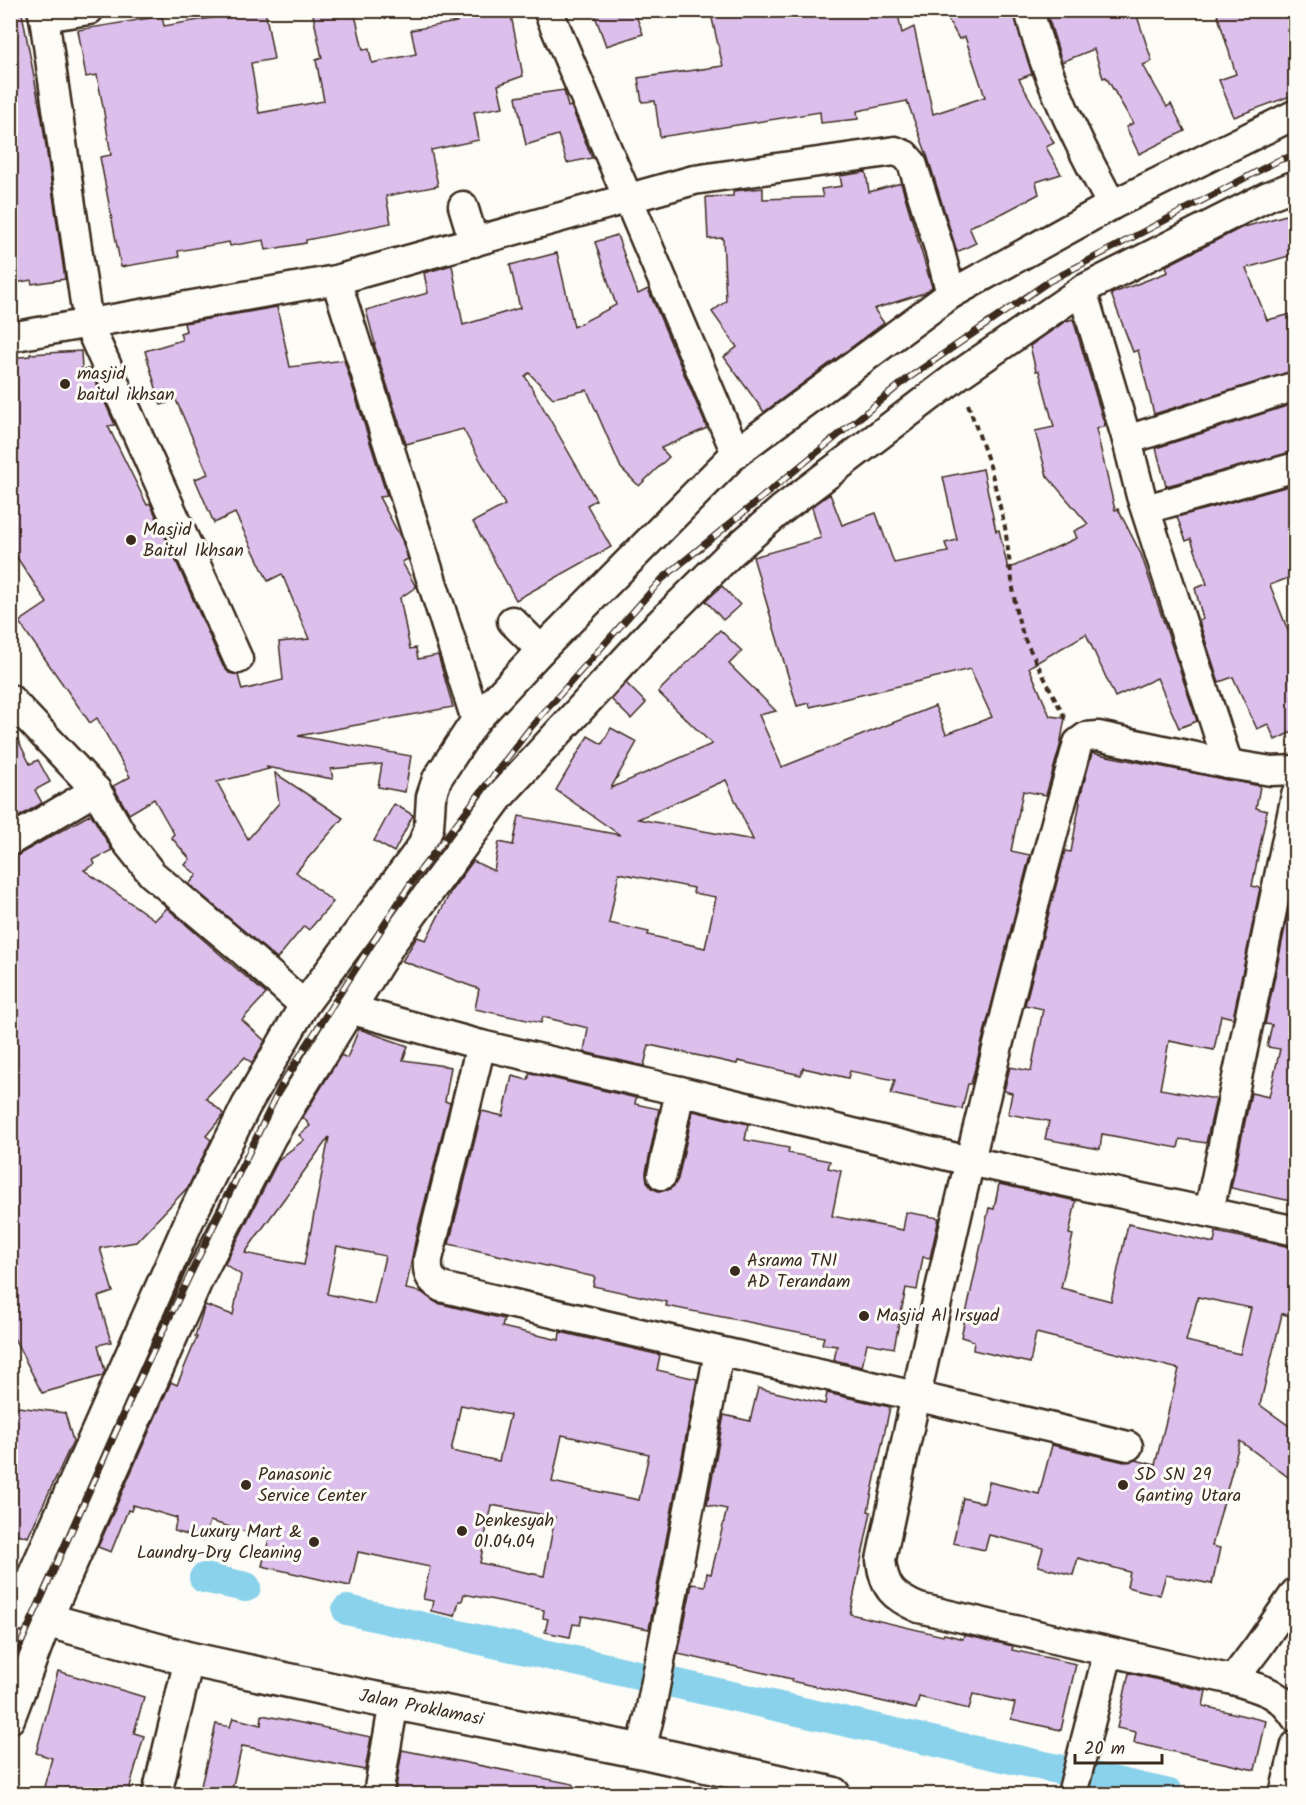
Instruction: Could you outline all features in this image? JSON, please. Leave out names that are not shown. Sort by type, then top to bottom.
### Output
[{"type":"main road","name":"Jalan Proklamasi","points":[[13,1611],[189,1659],[641,1751],[833,1794]]},
{"type":"street","points":[[89,10],[43,14],[88,324],[238,659]]},
{"type":"street","points":[[548,10],[736,453]]},
{"type":"street","points":[[1029,10],[1037,41],[1080,147],[1112,204]]},
{"type":"street","points":[[13,1611],[189,1221],[246,1106],[304,1005],[422,846],[429,827],[431,797],[437,779],[476,720],[736,453],[951,294],[1112,204],[1296,114]]},
{"type":"street","points":[[10,337],[336,280],[694,180],[895,151],[905,154],[912,163],[951,294]]},
{"type":"street","points":[[10,1719],[47,1621],[197,1284],[272,1136],[391,944],[501,795],[651,632],[731,553],[781,510],[957,376],[1082,290],[1268,196],[1296,185]]},
{"type":"street","points":[[463,206],[474,242]]},
{"type":"street","points":[[336,280],[476,720]]},
{"type":"street","points":[[1082,290],[1146,509],[1228,764]]},
{"type":"street","points":[[1127,440],[1296,386]]},
{"type":"street","points":[[1146,509],[1296,467]]},
{"type":"street","points":[[512,621],[542,650]]},
{"type":"street","points":[[10,699],[96,790],[125,840],[152,874],[242,949],[304,1005]]},
{"type":"street","points":[[1296,770],[1271,771],[1228,764],[1098,736],[1086,737],[1078,743],[1053,831],[969,1161],[915,1395],[881,1560],[883,1578],[890,1589],[901,1601],[919,1608],[1233,1680],[1268,1692],[1286,1702],[1296,1718]]},
{"type":"street","points":[[10,842],[96,790]]},
{"type":"street","points":[[1209,1212],[1296,795]]},
{"type":"street","points":[[349,1009],[481,1045],[969,1161],[1296,1231]]},
{"type":"street","points":[[481,1045],[428,1259],[427,1270],[431,1280],[441,1287],[1128,1446]]},
{"type":"street","points":[[662,1175],[680,1091]]},
{"type":"street","points":[[641,1751],[719,1352]]},
{"type":"street","points":[[1233,1680],[1296,1592]]},
{"type":"street","points":[[1072,1794],[1108,1653]]},
{"type":"street","points":[[157,1794],[189,1659]]},
{"type":"street","points":[[378,1794],[394,1702]]},
{"type":"street","points":[[1284,1794],[1296,1745]]},
{"type":"path","points":[[957,376],[990,466],[1005,527],[1016,611],[1024,638],[1078,743]]},
{"type":"building","points":[[234,10],[265,10],[274,59],[251,63],[259,113],[324,101],[316,60],[322,58],[312,10],[354,10],[363,50],[369,49],[372,63],[416,54],[411,30],[457,22],[455,10],[510,10],[523,76],[498,85],[503,107],[474,112],[479,140],[431,150],[438,186],[386,196],[391,223],[266,250],[264,240],[230,246],[229,242],[178,251],[179,257],[121,267],[100,157],[111,155],[103,107],[97,75],[86,77],[78,30],[162,16],[164,26],[234,14]]},
{"type":"building","points":[[593,10],[634,10],[643,34],[606,46]]},
{"type":"building","points":[[710,10],[897,10],[902,33],[914,27],[933,114],[985,97],[965,37],[959,39],[943,10],[1013,10],[1032,74],[1019,79],[1054,143],[1046,147],[1061,174],[1036,182],[1039,194],[1003,213],[969,227],[976,243],[957,252],[928,158],[907,101],[857,111],[858,119],[821,123],[820,112],[660,137],[655,101],[642,102],[638,78],[723,66]]},
{"type":"building","points":[[1046,10],[1135,10],[1152,61],[1143,65],[1167,107],[1171,104],[1185,131],[1139,154],[1126,127],[1133,123],[1106,77],[1103,78],[1094,49],[1062,62]]},
{"type":"building","points":[[1216,10],[1296,10],[1296,94],[1234,117],[1219,80],[1236,74]]},
{"type":"building","points":[[22,13],[42,119],[65,279],[32,284],[31,280],[10,284],[10,14]]},
{"type":"building","points":[[564,90],[568,107],[571,106],[592,158],[567,163],[558,135],[526,145],[516,97]]},
{"type":"building","points":[[866,172],[869,192],[901,183],[932,287],[924,293],[874,309],[884,323],[764,412],[724,357],[737,347],[712,312],[726,301],[723,238],[708,239],[706,197],[733,196],[733,191],[763,188],[763,199],[823,197],[821,189],[842,186],[840,176]]},
{"type":"building","points":[[1296,212],[1296,254],[1246,268],[1267,320],[1296,313],[1296,370],[1154,414],[1138,350],[1133,352],[1111,294],[1168,272],[1166,266],[1241,228]]},
{"type":"building","points":[[617,235],[638,294],[648,289],[707,428],[661,448],[669,457],[639,486],[621,468],[587,390],[553,398],[529,373],[525,376],[596,500],[587,505],[611,547],[516,600],[473,522],[505,505],[463,429],[406,444],[374,344],[366,310],[428,293],[424,273],[452,265],[463,325],[520,308],[510,265],[557,253],[574,327],[616,305],[595,242]]},
{"type":"building","points":[[277,307],[290,367],[344,360],[387,496],[379,497],[402,540],[408,559],[402,562],[416,587],[400,598],[410,649],[416,648],[418,659],[438,655],[453,707],[298,736],[411,756],[405,792],[378,787],[382,764],[331,769],[333,779],[266,767],[269,769],[217,782],[248,839],[279,803],[275,773],[343,818],[296,872],[333,902],[309,930],[304,926],[277,959],[189,884],[197,875],[185,865],[190,859],[171,837],[174,834],[154,799],[129,814],[113,786],[130,777],[97,718],[90,723],[19,622],[47,603],[10,547],[10,358],[30,356],[30,354],[81,351],[82,369],[90,369],[100,396],[115,425],[108,426],[147,505],[150,503],[223,666],[229,673],[238,675],[242,690],[283,680],[279,642],[309,639],[282,574],[268,581],[235,513],[214,523],[195,479],[208,474],[176,400],[161,405],[145,351],[182,340],[180,333],[186,331],[184,323]]},
{"type":"building","points":[[1073,319],[1105,426],[1096,429],[1115,510],[1118,509],[1141,554],[1197,721],[1179,728],[1157,678],[1115,697],[1086,634],[1029,667],[1050,716],[1065,718],[1060,746],[1046,795],[1023,791],[1011,851],[1030,855],[971,1084],[968,1084],[962,1109],[891,1094],[895,1080],[850,1071],[848,1078],[803,1068],[801,1075],[649,1045],[644,1066],[584,1052],[588,1028],[543,1017],[541,1023],[475,1009],[479,989],[402,961],[417,937],[426,940],[451,891],[473,861],[494,871],[499,842],[513,845],[519,816],[620,835],[556,790],[588,736],[602,744],[611,728],[637,742],[611,788],[712,744],[658,692],[720,630],[742,651],[729,664],[776,711],[759,715],[782,767],[935,706],[946,734],[992,717],[970,669],[810,707],[809,703],[797,706],[753,557],[821,538],[812,507],[830,494],[842,525],[876,513],[894,563],[948,552],[945,543],[957,540],[943,477],[983,469],[996,531],[999,530],[1008,569],[1077,538],[1074,531],[1088,524],[1047,476],[1035,431],[1054,427],[1030,346],[1066,321]],"holes":[[[726,780],[753,840],[638,819]],[[619,873],[694,888],[693,893],[716,897],[705,948],[609,923]]]},
{"type":"building","points":[[1296,403],[1296,451],[1166,486],[1156,448]]},
{"type":"building","points":[[1296,484],[1296,575],[1270,585],[1296,651],[1296,730],[1275,740],[1268,724],[1257,729],[1233,677],[1219,682],[1199,621],[1203,619],[1195,588],[1207,584],[1191,539],[1186,541],[1177,517]]},
{"type":"building","points":[[722,586],[740,605],[723,620],[706,601]]},
{"type":"building","points":[[626,683],[646,703],[631,719],[611,699]]},
{"type":"building","points":[[10,724],[30,764],[38,760],[50,782],[35,790],[42,803],[10,822]]},
{"type":"building","points":[[1092,753],[1260,786],[1256,808],[1267,811],[1252,886],[1260,888],[1233,1018],[1221,1015],[1214,1050],[1169,1041],[1160,1089],[1216,1099],[1206,1143],[1180,1139],[1178,1148],[1102,1134],[1100,1149],[1045,1139],[1049,1121],[1008,1114],[1012,1093],[1004,1091],[1010,1067],[1031,1071],[1043,1009],[1025,1005],[1065,851],[1071,852],[1079,801]]},
{"type":"building","points":[[394,804],[413,815],[394,852],[374,841]]},
{"type":"building","points":[[91,814],[112,850],[93,860],[95,864],[84,870],[155,920],[167,908],[266,994],[242,1020],[265,1041],[252,1063],[245,1057],[206,1098],[224,1114],[206,1136],[211,1140],[188,1187],[136,1242],[100,1248],[113,1292],[98,1297],[111,1342],[98,1345],[105,1371],[102,1376],[42,1393],[10,1330],[10,857],[18,855]]},
{"type":"building","points":[[1292,894],[1296,894],[1296,1202],[1231,1188],[1251,1093],[1269,1097],[1280,1049],[1267,1047],[1272,1025],[1265,1024]]},
{"type":"building","points":[[359,1029],[408,1046],[403,1060],[451,1067],[445,1101],[450,1103],[416,1237],[406,1289],[421,1292],[437,1303],[504,1319],[502,1327],[559,1340],[560,1332],[660,1355],[657,1370],[697,1379],[649,1629],[582,1616],[580,1625],[573,1624],[570,1637],[545,1632],[548,1619],[543,1618],[544,1610],[464,1594],[462,1601],[459,1601],[455,1616],[431,1611],[433,1601],[423,1599],[430,1567],[358,1552],[350,1586],[262,1566],[269,1539],[210,1521],[204,1540],[174,1531],[177,1518],[133,1505],[131,1511],[128,1510],[111,1552],[98,1547],[171,1382],[177,1385],[197,1337],[195,1336],[205,1305],[233,1315],[241,1275],[225,1264],[279,1159],[304,1140],[299,1135],[310,1126],[303,1117],[341,1055],[347,1058]],"holes":[[[329,1137],[304,1265],[245,1253]],[[337,1246],[385,1256],[374,1304],[327,1294]],[[461,1405],[510,1415],[499,1461],[451,1451]],[[562,1435],[649,1454],[639,1500],[552,1482]],[[491,1505],[555,1517],[544,1576],[480,1563]]]},
{"type":"building","points":[[530,1073],[636,1098],[635,1104],[659,1109],[646,1172],[651,1188],[658,1191],[668,1190],[678,1179],[693,1111],[748,1124],[745,1140],[789,1148],[788,1153],[830,1161],[828,1168],[841,1171],[832,1216],[903,1230],[906,1212],[939,1218],[930,1258],[923,1257],[917,1290],[906,1288],[894,1348],[867,1343],[862,1367],[834,1360],[837,1346],[822,1344],[824,1337],[666,1306],[667,1302],[593,1286],[595,1277],[449,1244],[482,1111],[503,1116],[512,1076],[528,1080]]},
{"type":"building","points":[[999,1184],[1076,1201],[1069,1234],[1073,1235],[1061,1288],[1111,1301],[1128,1224],[1214,1243],[1216,1232],[1296,1248],[1296,1317],[1282,1314],[1260,1405],[1296,1431],[1296,1483],[1240,1441],[1212,1546],[1220,1548],[1212,1584],[1166,1575],[1160,1595],[1127,1587],[1130,1572],[1078,1558],[1073,1575],[1038,1566],[1043,1548],[989,1535],[985,1550],[953,1543],[963,1498],[984,1503],[989,1482],[1039,1494],[1052,1445],[1124,1462],[1136,1460],[1155,1465],[1179,1369],[1036,1333],[1030,1363],[973,1350],[974,1341],[961,1337],[989,1208],[994,1209]],"holes":[[[1198,1297],[1251,1308],[1240,1354],[1186,1341]]]},
{"type":"building","points":[[758,1388],[825,1404],[827,1393],[890,1407],[868,1511],[871,1512],[850,1614],[943,1636],[944,1634],[963,1639],[964,1635],[1013,1646],[1012,1650],[1076,1664],[1061,1730],[1011,1719],[1015,1703],[973,1694],[969,1709],[919,1697],[916,1709],[678,1654],[692,1584],[705,1586],[707,1573],[711,1574],[727,1509],[707,1505],[724,1415],[750,1421]]},
{"type":"building","points":[[10,1406],[65,1413],[73,1441],[28,1537],[10,1532]]},
{"type":"building","points":[[58,1671],[144,1697],[134,1733],[144,1736],[128,1794],[42,1794],[52,1758],[36,1753]]},
{"type":"building","points":[[1129,1673],[1206,1691],[1203,1706],[1266,1721],[1255,1770],[1134,1743],[1136,1732],[1117,1728]]},
{"type":"building","points":[[262,1715],[371,1737],[365,1770],[242,1746],[231,1794],[199,1794],[216,1724],[230,1727],[233,1718],[261,1725]]},
{"type":"building","points":[[402,1750],[573,1784],[572,1794],[395,1794]]},
{"type":"waterway","points":[[204,1578],[246,1587]]},
{"type":"waterway","points":[[347,1610],[1169,1794]]},
{"type":"railway","points":[[10,1668],[135,1389],[283,1082],[413,880],[531,727],[662,579],[907,379],[1048,282],[1279,160],[1296,155]]},
{"type":"place","name":"masjid baitul ikhsan","points":[[65,384]]},
{"type":"place","name":"Masjid Baitul Ikhsan","points":[[131,540]]},
{"type":"place","name":"Asrama TNI AD Terandam","points":[[735,1271]]},
{"type":"place","name":"Masjid Al Irsyad","points":[[864,1316]]},
{"type":"place","name":"Panasonic Service Center","points":[[246,1485]]},
{"type":"place","name":"SD SN 29 Ganting Utara","points":[[1123,1485]]},
{"type":"place","name":"Denkesyah 01.04.04","points":[[462,1531]]},
{"type":"place","name":"Luxury Mart & Laundry-Dry Cleaning","points":[[314,1542]]}]
